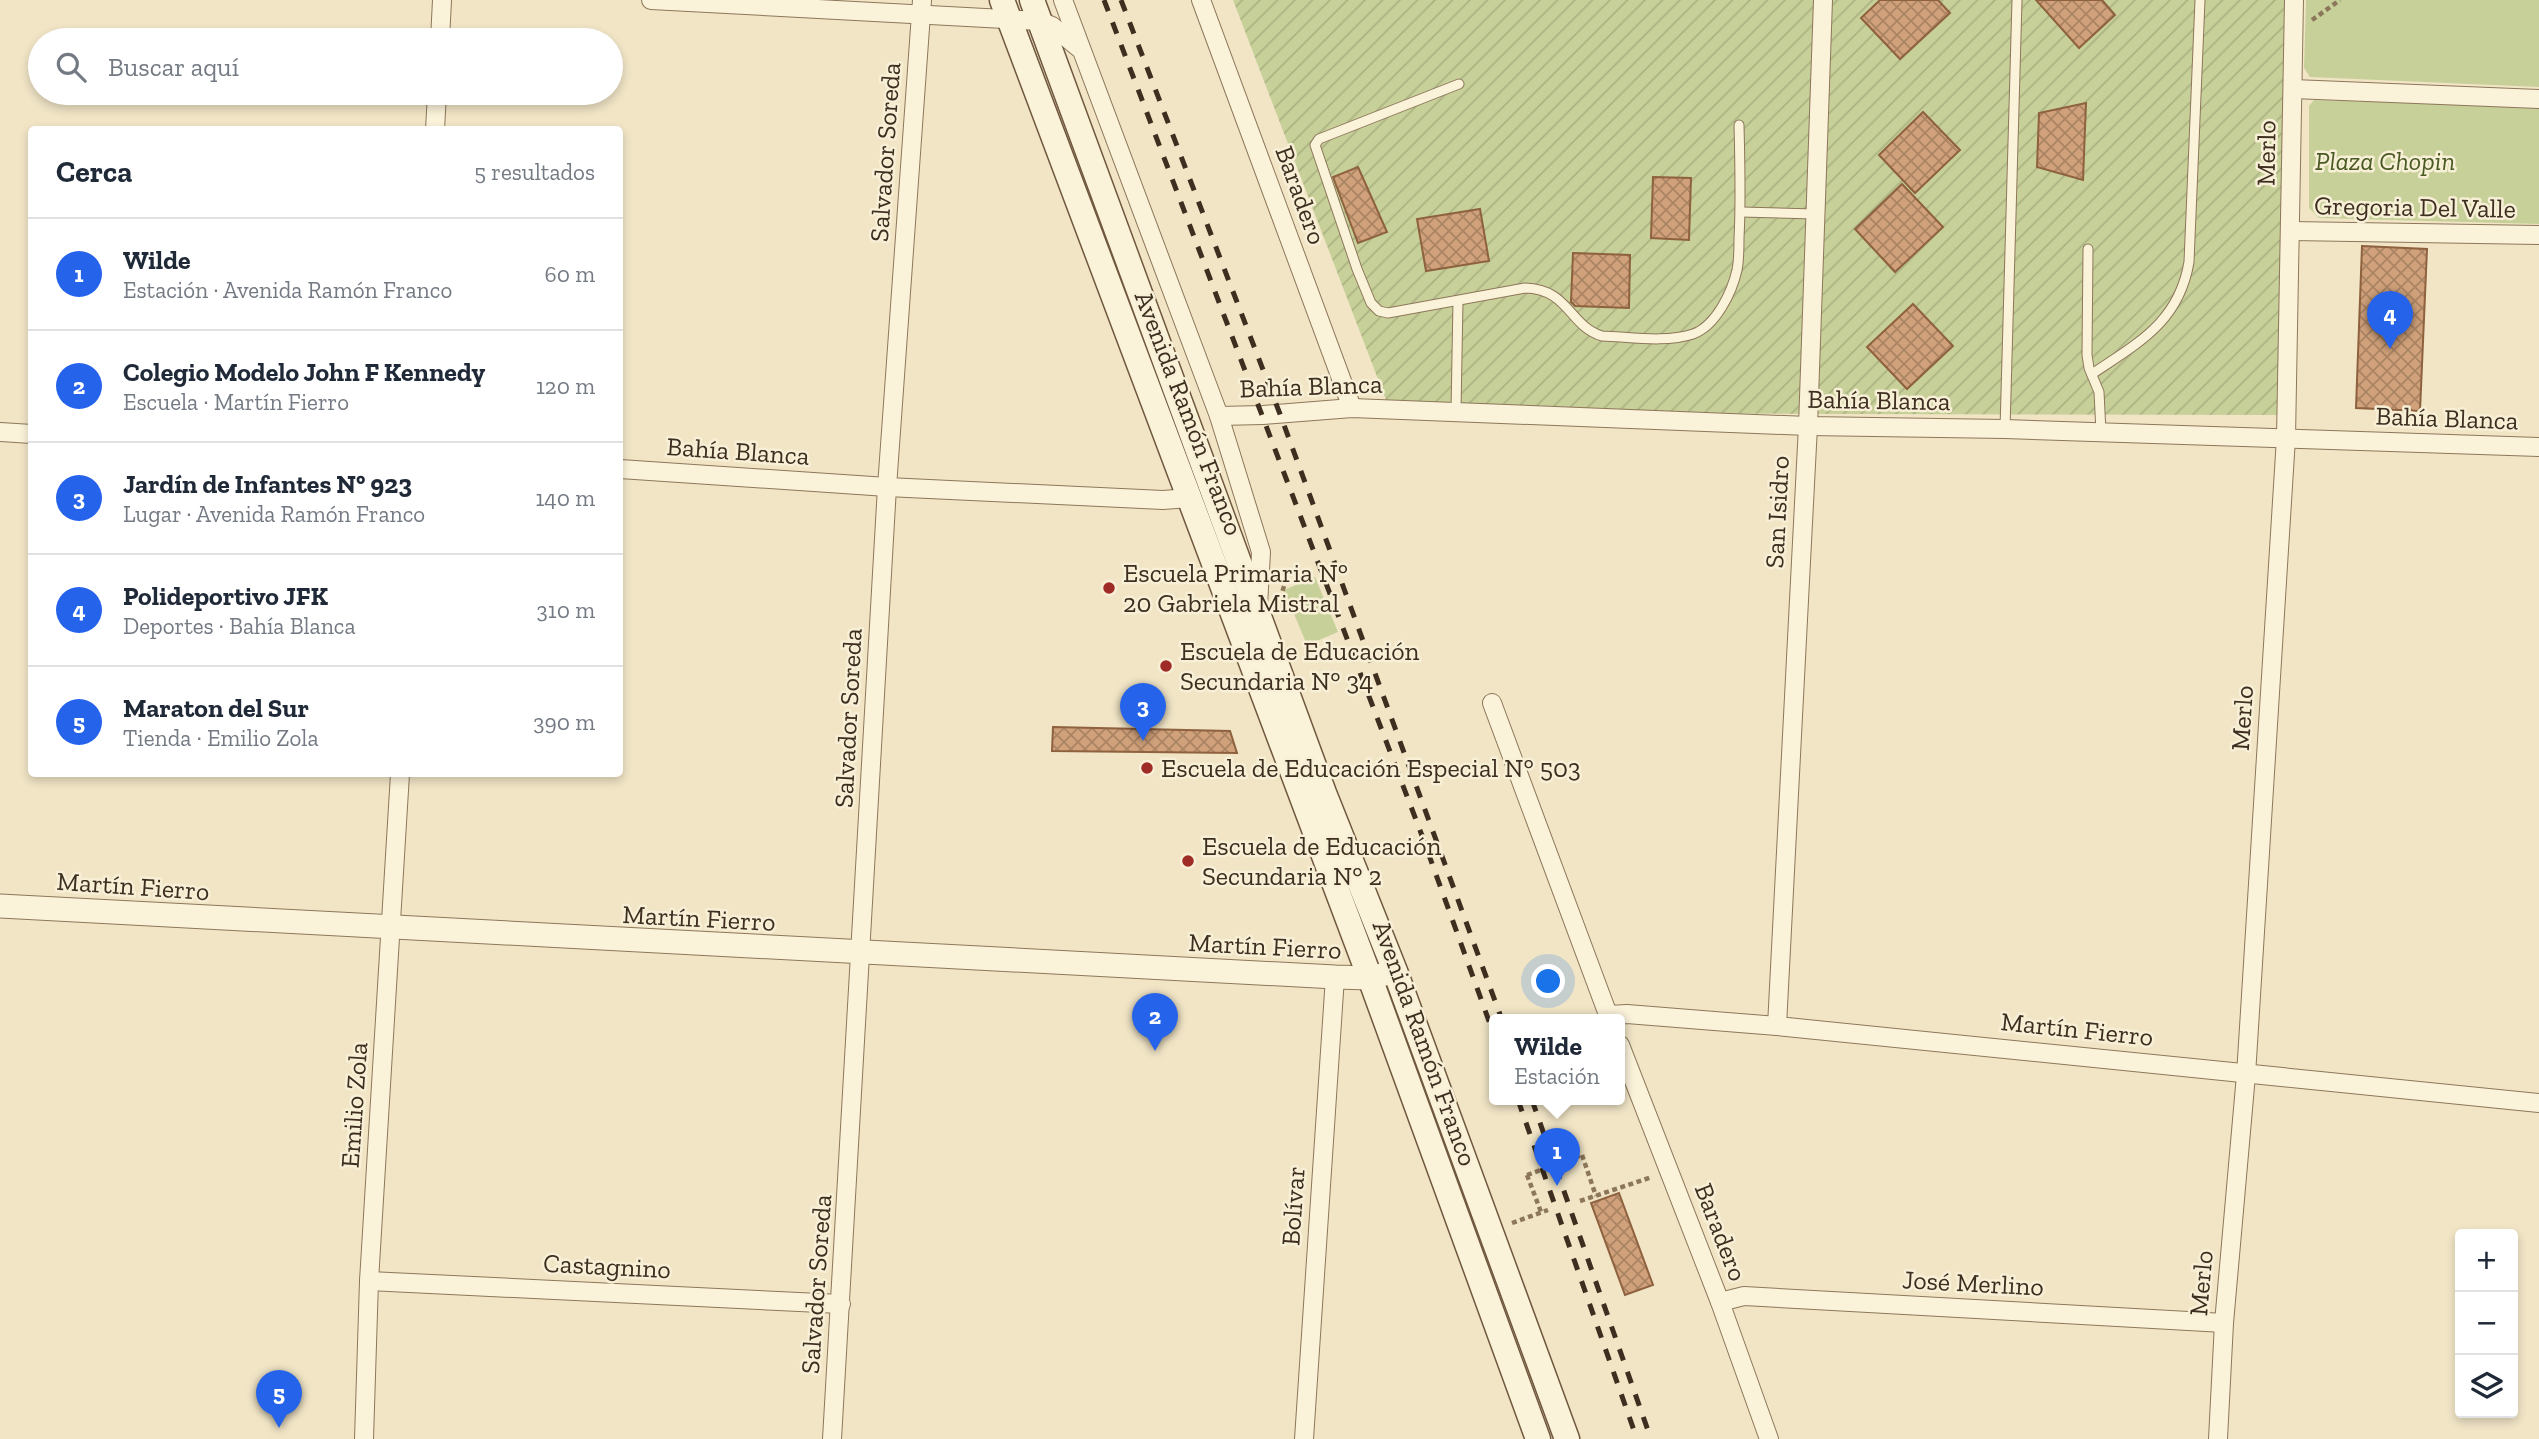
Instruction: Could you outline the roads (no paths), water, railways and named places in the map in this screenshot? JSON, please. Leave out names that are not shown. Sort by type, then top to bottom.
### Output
[{"type":"main road","name":"Avenida Ramón Franco","points":[[1006,10],[1370,978],[1538,1439]]},
{"type":"main road","name":"Avenida Ramón Franco","points":[[1036,10],[1268,608],[1324,793],[1500,1227],[1567,1439]]},
{"type":"street","points":[[441,28],[442,0]]},
{"type":"street","points":[[651,0],[1036,10],[1081,50]]},
{"type":"street","name":"Bahía Blanca","points":[[1063,0],[1219,416],[1261,552],[1268,608]]},
{"type":"street","name":"Baradero","points":[[1201,0],[1352,408]]},
{"type":"street","name":"San Isidro","points":[[1777,1026],[1808,426],[1823,0]]},
{"type":"street","name":"Merlo","points":[[2218,1439],[2224,1323],[2246,1075],[2286,438],[2294,0]]},
{"type":"street","name":"Salvador Soreda","points":[[832,1439],[887,487],[922,8]]},
{"type":"street","points":[[2293,89],[2539,99]]},
{"type":"street","points":[[435,126],[436,105]]},
{"type":"street","name":"Gregoria Del Valle","points":[[2291,231],[2539,235]]},
{"type":"street","name":"Bahía Blanca","points":[[1219,416],[1352,408],[1808,426],[2005,429],[2539,447]]},
{"type":"street","points":[[0,432],[28,434]]},
{"type":"street","name":"Bahía Blanca","points":[[623,469],[887,487],[1149,500],[1189,498]]},
{"type":"street","points":[[1492,702],[1609,1014]]},
{"type":"street","name":"Emilio Zola","points":[[364,1439],[369,1281],[400,777]]},
{"type":"street","name":"Martín Fierro","points":[[0,906],[391,930],[1335,978],[1370,978],[1395,971]]},
{"type":"street","name":"Bolívar","points":[[1304,1439],[1335,978]]},
{"type":"street","name":"Martín Fierro","points":[[1625,1015],[1777,1026],[2539,1103]]},
{"type":"street","name":"Baradero","points":[[1625,1058],[1720,1302],[1769,1439]]},
{"type":"street","name":"Castagnino","points":[[369,1281],[841,1304]]},
{"type":"street","name":"José Merlino","points":[[1720,1302],[1744,1296],[2224,1323]]},
{"type":"lane","points":[[2005,429],[2017,0]]},
{"type":"lane","points":[[2092,374],[2157,328],[2177,300],[2186,280],[2200,0]]},
{"type":"lane","points":[[1459,84],[1319,139],[1315,145],[1357,270],[1371,303],[1379,311],[1388,313],[1525,288],[1540,289],[1564,303],[1593,333],[1602,336],[1674,339],[1696,333],[1718,313],[1738,268],[1741,212],[1739,125]]},
{"type":"lane","points":[[1741,212],[1815,214]]},
{"type":"lane","points":[[2088,249],[2087,355],[2099,392],[2101,432]]},
{"type":"lane","points":[[1457,411],[1458,301]]},
{"type":"railway","points":[[1104,0],[1421,833],[1489,1021]]},
{"type":"railway","points":[[1121,0],[1280,414],[1500,1014]]},
{"type":"railway","points":[[1520,1105],[1637,1439]]},
{"type":"railway","points":[[1534,1105],[1651,1439]]},
{"type":"place","name":"Polideportivo JFK","points":[[2390,349]]},
{"type":"place","name":"Escuela Primaria N° 20 Gabriela Mistral","points":[[1109,588]]},
{"type":"place","name":"Escuela de Educación Secundaria N° 34","points":[[1166,666]]},
{"type":"place","name":"Jardín de Infantes N° 923","points":[[1143,741]]},
{"type":"place","name":"Escuela de Educación Especial N° 503","points":[[1147,768]]},
{"type":"place","name":"Escuela de Educación Secundaria N° 2","points":[[1188,861]]},
{"type":"place","name":"Colegio Modelo John F Kennedy","points":[[1155,1051]]},
{"type":"place","name":"Wilde","points":[[1557,1186]]},
{"type":"place","name":"Maraton del Sur","points":[[279,1428]]},
{"type":"park label","name":"Plaza Chopin","points":[[2385,161]]}]
